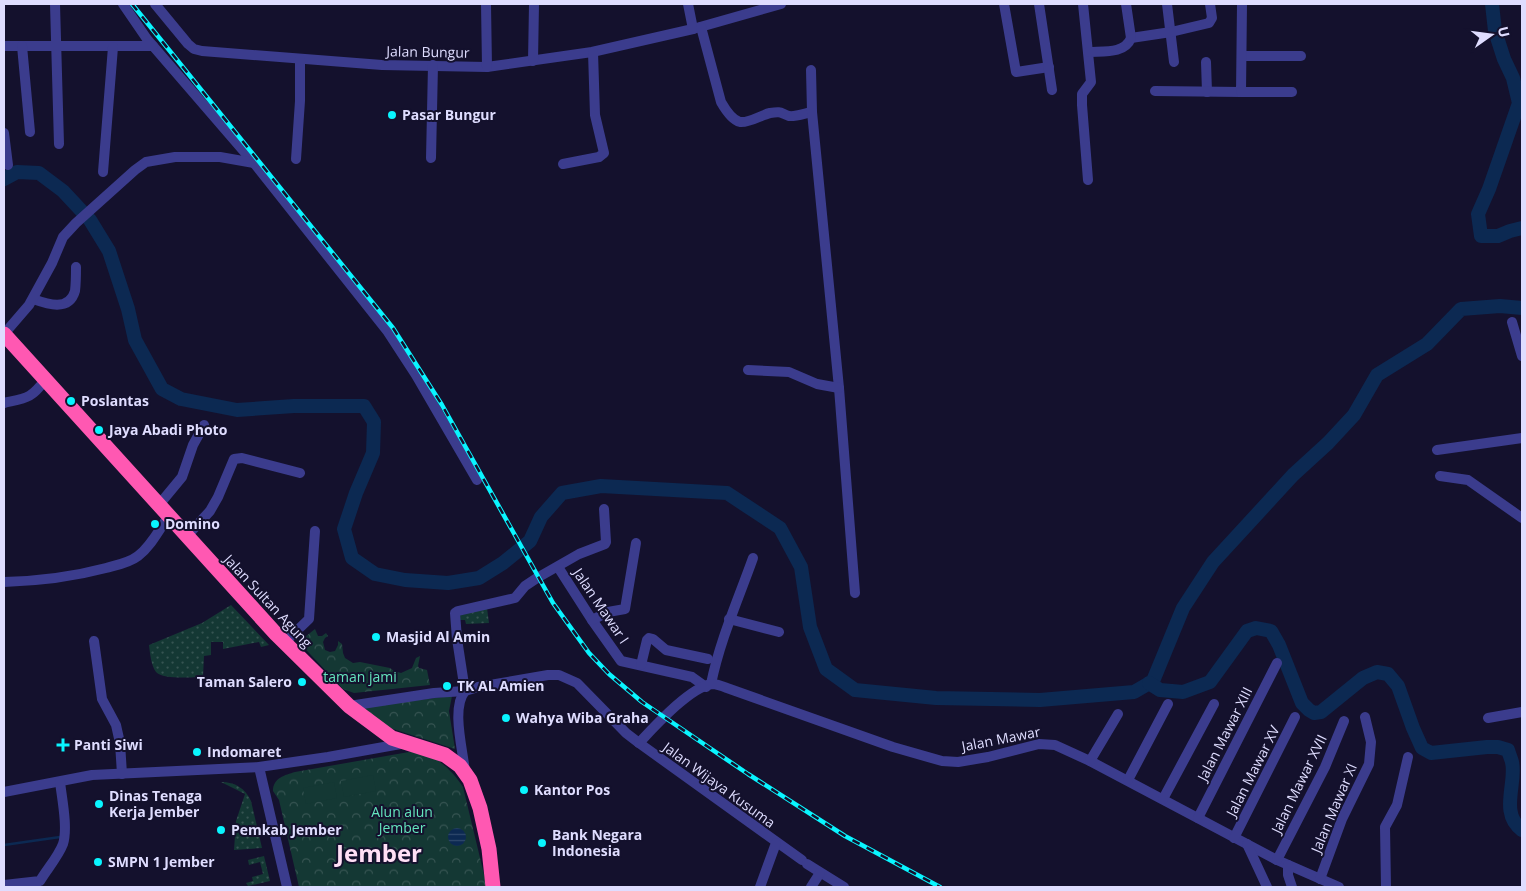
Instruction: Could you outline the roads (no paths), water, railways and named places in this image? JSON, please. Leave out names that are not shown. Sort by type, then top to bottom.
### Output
[{"type":"highway","name":"Jalan Sultan Agung","points":[[4,334],[186,537],[284,642],[349,706],[388,736],[445,755],[460,766],[473,788],[480,808],[493,881]]},
{"type":"street","points":[[56,4],[59,144]]},
{"type":"street","points":[[123,4],[153,46],[254,163],[388,332],[416,375],[477,480]]},
{"type":"street","name":"Jalan Bungur","points":[[155,4],[188,44],[194,49],[202,51],[382,65],[487,67],[593,52],[697,28],[781,4]]},
{"type":"street","points":[[486,4],[487,67]]},
{"type":"street","points":[[532,61],[534,4]]},
{"type":"street","points":[[688,4],[721,102],[736,120],[739,122],[748,121],[769,113],[782,112],[790,116],[812,112]]},
{"type":"street","points":[[1004,4],[1016,72],[1049,67]]},
{"type":"street","points":[[1039,4],[1052,90]]},
{"type":"street","points":[[1083,4],[1091,82],[1082,94],[1088,180]]},
{"type":"street","points":[[1089,52],[1124,48],[1129,44],[1131,38],[1126,4]]},
{"type":"street","points":[[1167,4],[1174,62]]},
{"type":"street","points":[[1131,38],[1171,32],[1209,23],[1212,18],[1210,4]]},
{"type":"street","points":[[1241,92],[1242,4]]},
{"type":"street","points":[[4,46],[153,46]]},
{"type":"street","points":[[22,46],[30,132]]},
{"type":"street","points":[[104,172],[113,47]]},
{"type":"street","points":[[563,164],[599,157],[604,153],[595,115],[593,52]]},
{"type":"street","points":[[1242,56],[1301,56]]},
{"type":"street","points":[[296,159],[300,101],[300,59]]},
{"type":"street","points":[[1206,62],[1206,92]]},
{"type":"street","points":[[431,158],[433,65]]},
{"type":"street","points":[[810,70],[812,112],[855,593]]},
{"type":"street","points":[[1155,91],[1292,92]]},
{"type":"street","points":[[4,133],[8,165]]},
{"type":"street","points":[[4,334],[33,299],[63,237],[76,223],[146,162],[184,157],[220,157],[254,163]]},
{"type":"street","points":[[33,299],[51,306],[58,305],[69,299],[75,291],[76,266]]},
{"type":"street","points":[[1512,322],[1522,356]]},
{"type":"street","points":[[748,370],[789,372],[817,384],[838,388]]},
{"type":"street","points":[[4,403],[28,398],[38,390],[45,380]]},
{"type":"street","points":[[4,582],[77,576],[125,563],[137,557],[145,549],[182,477],[193,445],[204,426]]},
{"type":"street","points":[[1437,450],[1522,438]]},
{"type":"street","points":[[186,537],[210,511],[234,459],[242,458],[300,473]]},
{"type":"street","points":[[1440,476],[1468,480],[1522,518]]},
{"type":"street","points":[[465,772],[458,717],[459,702],[465,691],[455,613],[515,598],[525,586],[579,554],[606,543],[604,509]]},
{"type":"street","points":[[284,642],[309,619],[315,531]]},
{"type":"street","points":[[592,620],[608,612],[625,610],[636,543]]},
{"type":"street","points":[[638,743],[676,705],[709,685],[729,619],[753,558]]},
{"type":"street","name":"Jalan Mawar I","points":[[558,567],[592,620],[621,660],[692,677],[709,685]]},
{"type":"street","points":[[729,619],[779,632]]},
{"type":"street","points":[[642,665],[649,638],[666,650],[708,659]]},
{"type":"street","points":[[94,640],[102,699],[116,725],[120,743],[122,774]]},
{"type":"street","name":"Jalan Mawar XIII","points":[[1198,818],[1277,663]]},
{"type":"street","name":"Jalan Wijaya Kusuma","points":[[349,706],[434,693],[465,691],[537,676],[559,675],[577,683],[638,743],[776,843],[844,887]]},
{"type":"street","name":"Jalan Mawar","points":[[709,685],[727,688],[893,747],[942,761],[958,762],[1039,744],[1055,744],[1128,780],[1277,860],[1340,887]]},
{"type":"street","points":[[1128,780],[1168,704]]},
{"type":"street","points":[[1163,799],[1214,704]]},
{"type":"street","points":[[1488,718],[1522,712]]},
{"type":"street","points":[[1090,761],[1118,714]]},
{"type":"street","name":"Jalan Mawar XV","points":[[1234,838],[1295,717]]},
{"type":"street","name":"Jalan Mawar XI","points":[[1320,879],[1342,819],[1369,764],[1371,742],[1365,717]]},
{"type":"street","name":"Jalan Mawar XVII","points":[[1277,860],[1325,767],[1344,721]]},
{"type":"street","points":[[4,792],[92,775],[259,767],[409,743]]},
{"type":"street","points":[[1386,887],[1384,827],[1397,805],[1408,757]]},
{"type":"street","points":[[259,767],[287,887]]},
{"type":"street","points":[[4,885],[40,884],[62,846],[64,812],[60,782]]},
{"type":"street","points":[[760,887],[776,843]]},
{"type":"street","points":[[1248,844],[1267,887]]},
{"type":"street","points":[[1288,865],[1288,875],[1292,887]]},
{"type":"street","points":[[811,887],[820,873]]},
{"type":"water","points":[[457,828],[464,830],[466,837],[464,844],[457,846],[450,844],[448,837],[450,830]]},
{"type":"waterway","points":[[1492,4],[1495,31],[1504,59],[1513,78],[1519,103],[1489,189],[1478,214],[1481,236],[1498,236],[1522,228]]},
{"type":"waterway","points":[[4,179],[17,172],[39,173],[63,191],[90,220],[109,251],[128,309],[135,340],[162,389],[181,399],[237,410],[294,406],[364,406],[374,422],[373,453],[356,493],[344,529],[352,558],[375,574],[405,580],[448,583],[479,578],[503,563],[530,541],[541,517],[562,493],[601,486],[727,493],[780,528],[801,567],[810,627],[826,669],[855,690],[936,698],[1040,700],[1134,692],[1153,681],[1183,608],[1213,562],[1293,475],[1328,443],[1354,415],[1377,375],[1427,344],[1461,309],[1500,306],[1522,308]]},
{"type":"waterway","points":[[1149,683],[1160,690],[1183,692],[1210,682],[1247,631],[1256,628],[1271,631],[1279,645],[1302,703],[1314,713],[1321,712],[1363,678],[1377,672],[1388,674],[1398,686],[1422,748],[1431,753],[1487,747],[1498,747],[1508,750],[1513,770],[1510,798],[1511,815],[1515,823],[1522,830]]},
{"type":"waterway","points":[[4,845],[60,837]]},
{"type":"railway","points":[[132,4],[393,328],[442,405],[553,603],[589,653],[609,674],[642,702],[748,774],[845,836],[940,887]]},
{"type":"place","name":"Pasar Bungur","points":[[392,115]]},
{"type":"place","name":"Poslantas","points":[[71,401]]},
{"type":"place","name":"Jaya Abadi Photo","points":[[99,430]]},
{"type":"place","name":"Domino","points":[[155,524]]},
{"type":"place","name":"Masjid Al Amin","points":[[376,637]]},
{"type":"place","name":"Taman Salero","points":[[302,682]]},
{"type":"place","name":"TK AL Amien","points":[[447,686]]},
{"type":"place","name":"Wahya Wiba Graha","points":[[506,718]]},
{"type":"place","name":"Panti Siwi","points":[[63,745]]},
{"type":"place","name":"Indomaret","points":[[197,752]]},
{"type":"place","name":"Kantor Pos","points":[[524,790]]},
{"type":"place","name":"Dinas Tenaga Kerja Jember","points":[[99,804]]},
{"type":"place","name":"Pemkab Jember","points":[[221,830]]},
{"type":"place","name":"Bank Negara Indonesia","points":[[542,843]]},
{"type":"place","name":"SMPN 1 Jember","points":[[98,862]]},
{"type":"district","name":"Jember","points":[[379,854]]},
{"type":"park label","name":"taman jami","points":[[360,677]]},
{"type":"park label","name":"Alun alun Jember","points":[[402,820]]}]
